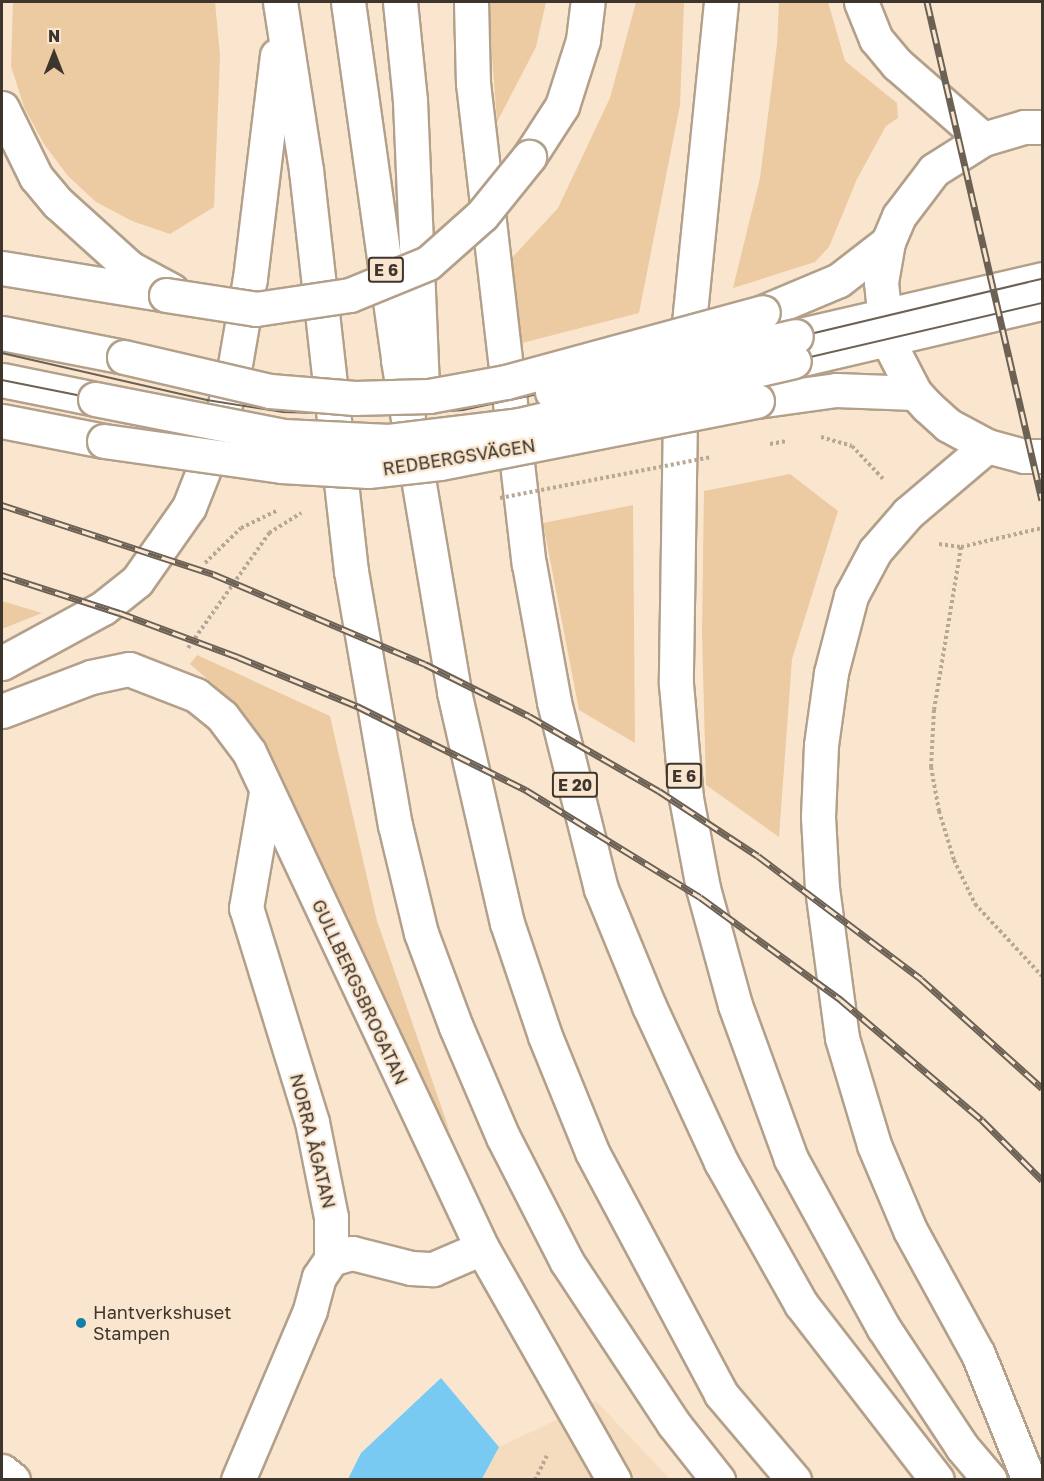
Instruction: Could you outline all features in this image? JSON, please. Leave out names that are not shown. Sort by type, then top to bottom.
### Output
[{"type":"main road","name":"E 6","points":[[348,2],[428,538],[454,692],[507,923],[544,1036],[592,1152],[721,1394],[794,1479]]},
{"type":"main road","points":[[400,2],[410,101],[428,538]]},
{"type":"main road","name":"E 20","points":[[471,2],[473,83],[529,564],[554,702],[601,889],[649,1006],[721,1162],[801,1304],[937,1479]]},
{"type":"main road","points":[[2,268],[168,292],[256,309],[350,296],[428,263],[482,215],[529,157],[562,105],[583,40],[588,2]]},
{"type":"main road","name":"E 6","points":[[721,2],[680,415],[676,684],[686,798],[703,888],[735,1005],[791,1159],[883,1327],[962,1447],[990,1479]]},
{"type":"main road","points":[[861,2],[876,39],[897,64],[982,139]]},
{"type":"main road","points":[[2,663],[103,608],[137,581],[189,507],[213,446],[233,376],[250,278],[281,8]]},
{"type":"main road","points":[[281,8],[306,170],[351,571],[395,825],[422,933],[456,1027],[503,1137],[567,1262],[673,1423],[718,1479]]},
{"type":"main road","points":[[2,108],[36,177],[58,202],[130,268],[168,292]]},
{"type":"main road","points":[[1036,118],[982,139],[934,170],[915,192],[888,242],[881,282],[885,328],[915,393],[948,425],[987,446],[1042,456]]},
{"type":"main road","points":[[270,391],[355,398],[429,396],[577,364],[800,298],[839,280],[888,242]]},
{"type":"main road","points":[[885,328],[1042,279]]},
{"type":"main road","points":[[104,441],[283,436],[389,441],[448,436],[519,425],[795,349],[885,328],[1042,303]]},
{"type":"main road","points":[[2,333],[390,415],[462,410],[795,349]]},
{"type":"main road","points":[[2,380],[283,436]]},
{"type":"main road","name":"REDBERGSVÄGEN","points":[[2,421],[104,441],[281,466],[368,471],[440,463],[791,395],[836,390],[915,393]]},
{"type":"main road","points":[[987,446],[908,513],[875,551],[851,596],[831,673],[821,746],[818,817],[822,888],[842,1038],[874,1145],[910,1230],[978,1354],[1029,1479]]},
{"type":"main road","name":"GULLBERGSBROGATAN","points":[[2,711],[91,677],[129,669],[205,700],[249,752],[482,1248],[614,1479]]},
{"type":"main road","name":"NORRA ÅGATAN","points":[[238,1479],[310,1310],[319,1277],[331,1259],[331,1217],[312,1122],[246,909],[266,792]]},
{"type":"main road","points":[[331,1259],[352,1253],[411,1268],[433,1269],[482,1248]]},
{"type":"main road","points":[[2,1471],[13,1479]]},
{"type":"path","points":[[186,651],[269,534],[309,509]]},
{"type":"path","points":[[197,572],[241,528],[261,516],[281,510]]},
{"type":"path","points":[[961,547],[934,710],[931,767],[939,812],[954,860],[975,904],[1042,976]]},
{"type":"shaded area","points":[[13,2],[215,2],[220,56],[214,207],[170,234],[132,221],[96,202],[68,176],[44,144],[24,107],[11,66]]},
{"type":"shaded area","points":[[488,2],[546,2],[536,47],[497,122]]},
{"type":"shaded area","points":[[636,2],[684,2],[680,105],[639,313],[518,344],[510,260],[558,208],[610,98]]},
{"type":"shaded area","points":[[779,2],[828,2],[845,61],[897,103],[898,118],[886,126],[857,179],[829,247],[815,262],[733,288],[760,178],[777,44]]},
{"type":"shaded area","points":[[790,474],[838,511],[792,659],[779,837],[706,785],[702,632],[704,491]]},
{"type":"shaded area","points":[[633,505],[635,743],[579,710],[543,523]]},
{"type":"shaded area","points":[[2,601],[42,613],[2,629]]},
{"type":"shaded area","points":[[197,655],[330,716],[377,921],[450,1132],[335,917],[235,714],[213,684],[190,664]]},
{"type":"shaded area","points":[[596,1401],[670,1479],[482,1480],[499,1447]]},
{"type":"water","points":[[441,1378],[499,1447],[482,1479],[348,1479],[361,1453]]},
{"type":"tram line","points":[[2,353],[207,400],[283,412],[390,415],[463,410],[718,356],[1042,279]]},
{"type":"tram line","points":[[2,380],[283,436],[338,441],[418,439],[519,425],[1042,303]]},
{"type":"railway","points":[[927,2],[1042,500]]},
{"type":"railway","points":[[2,505],[213,574],[425,664],[529,716],[659,791],[758,856],[921,979],[1042,1088]]},
{"type":"railway","points":[[2,575],[120,613],[238,657],[357,706],[526,790],[700,897],[841,1000],[982,1120],[1042,1180]]},
{"type":"place","name":"Hantverkshuset Stampen","points":[[81,1323]]}]
